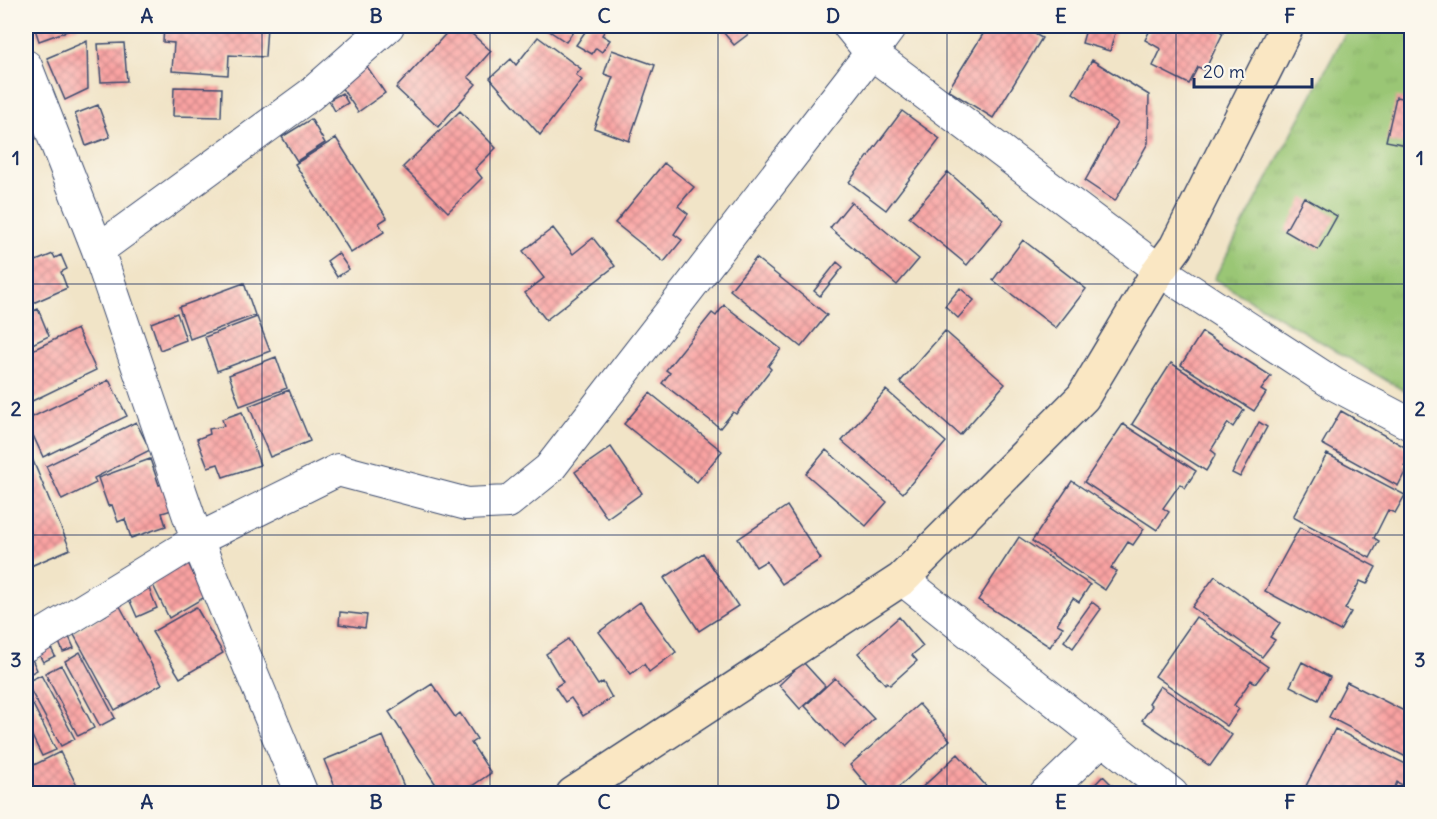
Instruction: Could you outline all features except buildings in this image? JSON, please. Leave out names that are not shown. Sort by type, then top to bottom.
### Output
[{"type":"street","points":[[98,250],[310,95],[388,26]]},
{"type":"street","points":[[849,26],[871,53],[1159,270],[1335,384],[1412,425]]},
{"type":"street","points":[[26,645],[196,540],[338,470],[467,504],[507,502],[549,469],[891,26]]},
{"type":"street","points":[[573,794],[902,579],[1083,397],[1159,270],[1176,247],[1287,26]]},
{"type":"street","points":[[26,66],[98,250],[196,540],[302,794]]},
{"type":"street","points":[[902,579],[1172,794]]},
{"type":"street","points":[[1045,794],[1102,739]]},
{"type":"green space","points":[[1349,26],[1411,26],[1411,395],[1214,279]]}]
